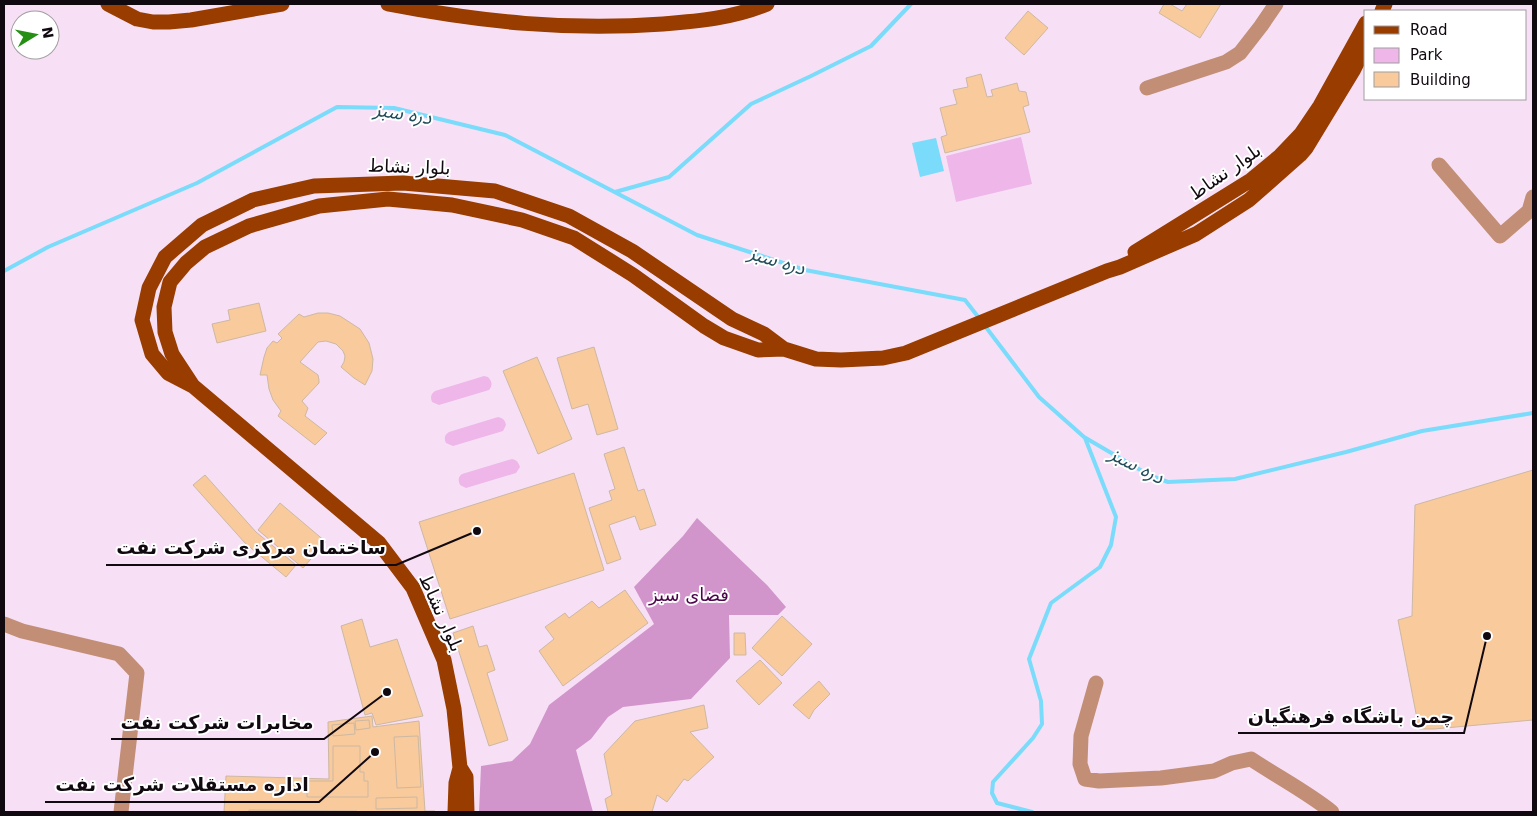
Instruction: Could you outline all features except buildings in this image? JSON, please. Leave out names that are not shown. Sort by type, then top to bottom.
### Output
[{"type":"main road","points":[[108,4],[137,19],[153,22],[191,20],[282,4]]},
{"type":"main road","points":[[388,4],[481,20],[555,26],[598,27],[714,19],[736,15],[767,4]]},
{"type":"main road","name":"بلوار نشاط","points":[[1107,271],[1251,180],[1280,156],[1302,134],[1364,28]]},
{"type":"main road","name":"بلوار نشاط","points":[[455,812],[456,783],[460,768],[454,709],[444,660],[413,588],[380,543],[193,386],[168,373],[152,354],[142,320],[148,288],[165,257],[202,225],[253,200],[314,186],[403,183],[494,191],[569,216],[632,251],[732,319],[764,334],[784,348],[816,359],[883,358],[906,353],[1120,267],[1196,234],[1249,200],[1306,148],[1354,69],[1364,48]]},
{"type":"main road","name":"بلوار نشاط","points":[[193,386],[172,354],[165,332],[164,307],[170,282],[186,263],[205,247],[249,226],[319,206],[388,199],[452,205],[513,218],[574,238],[633,275],[704,326],[724,338],[758,350],[784,348]]},
{"type":"main road","name":"بلوار نشاط","points":[[460,768],[466,777],[467,812]]},
{"type":"street","points":[[1147,88],[1226,62],[1240,53],[1276,4]]},
{"type":"street","points":[[1439,166],[1500,236],[1529,211],[1533,197]]},
{"type":"street","points":[[4,624],[22,631],[119,654],[137,673],[121,812]]},
{"type":"street","points":[[1096,683],[1082,736],[1080,764],[1085,778],[1099,781],[1161,778],[1214,771],[1232,763],[1251,759],[1316,799],[1332,812]]},
{"type":"green space","points":[[1021,137],[1032,184],[956,202],[946,156]]},
{"type":"green space","points":[[484,376],[488,377],[491,382],[489,390],[439,405],[432,402],[431,396],[435,391]]},
{"type":"green space","points":[[498,417],[506,423],[503,431],[453,446],[446,443],[445,437],[449,432]]},
{"type":"green space","points":[[512,459],[520,467],[516,473],[466,488],[460,485],[459,479],[462,474]]},
{"type":"green space","name":"فضای سبز","points":[[697,518],[767,585],[786,607],[778,615],[729,615],[730,658],[691,699],[623,707],[608,717],[591,739],[576,750],[593,812],[479,812],[481,766],[512,761],[530,744],[549,705],[654,624],[634,587],[683,536]]},
{"type":"water","points":[[936,138],[944,171],[920,177],[912,143]]},
{"type":"waterway","points":[[615,192],[669,177],[751,104],[871,46],[911,4]]},
{"type":"waterway","name":"دره سبز","points":[[4,271],[48,247],[197,183],[337,107],[394,108],[505,135],[697,235],[805,270],[965,300],[979,318]]},
{"type":"waterway","name":"دره سبز","points":[[985,326],[1039,397],[1084,437],[1149,475],[1168,482],[1235,479],[1422,431],[1533,413]]},
{"type":"waterway","points":[[1032,812],[997,803],[992,793],[993,782],[1033,738],[1042,724],[1041,701],[1029,659],[1051,603],[1100,567],[1111,545],[1116,517],[1085,438]]},
{"type":"place","name":"ساختمان مرکزی شرکت نفت","points":[[477,531]]},
{"type":"place","name":"چمن باشگاه فرهنگیان","points":[[1487,636]]},
{"type":"place","name":"مخابرات شرکت نفت","points":[[387,692]]},
{"type":"place","name":"اداره مستقلات شرکت نفت","points":[[375,752]]}]
